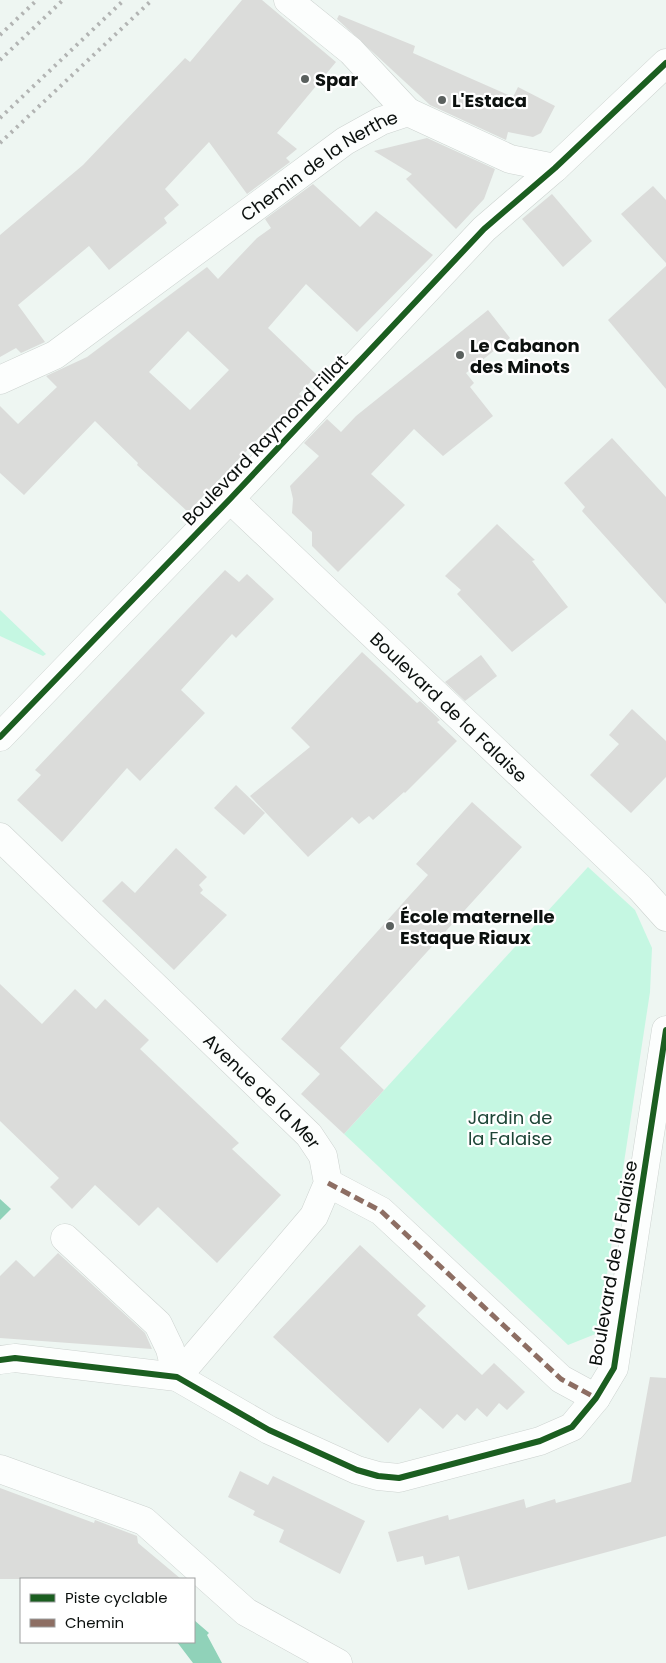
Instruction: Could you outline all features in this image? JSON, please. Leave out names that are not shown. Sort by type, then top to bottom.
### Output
[{"type":"street","points":[[288,0],[351,51],[408,112]]},
{"type":"street","points":[[555,168],[666,63]]},
{"type":"street","name":"Chemin de la Nerthe","points":[[0,380],[55,355],[345,141],[380,121],[408,112],[510,159],[555,168]]},
{"type":"street","name":"Boulevard Raymond Fillat","points":[[0,737],[230,499],[484,229],[555,168]]},
{"type":"street","name":"Boulevard de la Falaise","points":[[230,499],[640,888],[666,917]]},
{"type":"street","name":"Avenue de la Mer","points":[[0,837],[309,1135],[323,1156],[328,1183]]},
{"type":"street","name":"Boulevard de la Falaise","points":[[0,1360],[15,1358],[178,1377],[269,1430],[357,1470],[378,1476],[399,1478],[540,1441],[572,1427],[596,1398],[614,1368],[666,1030]]},
{"type":"street","points":[[178,1377],[314,1216],[328,1183],[381,1210],[561,1379],[596,1398]]},
{"type":"street","points":[[65,1238],[158,1324],[170,1349],[178,1377]]},
{"type":"street","points":[[0,1469],[144,1521],[246,1612],[338,1663]]},
{"type":"green space","points":[[0,610],[46,654],[43,656],[0,636]]},
{"type":"green space","name":"Jardin de la Falaise","points":[[588,867],[635,910],[652,948],[650,992],[598,1333],[568,1345],[344,1134]]},
{"type":"shaded area","points":[[0,1199],[11,1209],[0,1220]]},
{"type":"shaded area","points":[[195,1621],[209,1633],[207,1635],[222,1663],[193,1663],[178,1643],[195,1643]]},
{"type":"building","points":[[242,0],[262,0],[336,62],[277,133],[297,149],[286,158],[290,162],[247,194],[209,142],[165,189],[179,205],[164,218],[167,223],[109,270],[89,246],[18,305],[45,342],[21,353],[16,348],[0,357],[0,235],[83,165],[185,58],[190,62]]},
{"type":"building","points":[[339,15],[415,46],[413,53],[513,97],[518,87],[555,106],[541,133],[533,137],[508,132],[506,140],[430,105],[337,19]]},
{"type":"building","points":[[427,138],[495,169],[484,199],[456,229],[406,179],[412,174],[374,151]]},
{"type":"building","points":[[313,184],[360,227],[376,211],[433,255],[357,332],[306,284],[268,328],[317,375],[299,394],[304,398],[282,421],[278,418],[188,512],[137,465],[138,463],[95,421],[24,495],[0,473],[0,406],[18,424],[57,387],[46,376],[87,357],[207,267],[218,279],[257,238],[271,228],[265,219]],"holes":[[[188,331],[229,370],[190,410],[149,372]]]},
{"type":"building","points":[[653,186],[666,200],[666,263],[621,214]]},
{"type":"building","points":[[552,194],[592,241],[563,267],[522,219]]},
{"type":"building","points":[[666,266],[666,389],[608,320]]},
{"type":"building","points":[[488,310],[510,338],[466,373],[474,383],[470,387],[493,416],[443,456],[414,429],[371,474],[405,505],[338,572],[312,546],[312,532],[292,513],[293,499],[290,486],[319,456],[304,443],[327,419],[341,432],[356,416]]},
{"type":"building","points":[[612,438],[666,497],[666,604],[582,511],[585,507],[564,483]]},
{"type":"building","points":[[497,524],[535,560],[532,561],[568,607],[512,652],[457,594],[461,590],[445,576]]},
{"type":"building","points":[[225,570],[239,582],[247,574],[274,599],[236,638],[232,634],[181,690],[205,713],[140,781],[127,768],[62,842],[17,800],[41,775],[35,770]]},
{"type":"building","points":[[362,652],[417,703],[420,701],[440,720],[437,722],[457,741],[405,793],[373,820],[369,816],[359,824],[352,817],[308,857],[250,796],[310,747],[291,728]]},
{"type":"building","points":[[481,655],[497,676],[465,701],[445,682]]},
{"type":"building","points":[[632,709],[666,741],[666,777],[631,813],[590,775],[619,744],[609,735]]},
{"type":"building","points":[[236,785],[265,813],[244,835],[214,808]]},
{"type":"building","points":[[472,802],[522,847],[340,1048],[384,1090],[344,1134],[301,1094],[320,1074],[281,1039],[428,875],[416,864]]},
{"type":"building","points":[[176,848],[207,877],[199,885],[203,890],[200,893],[227,915],[174,970],[102,901],[122,881],[135,893]]},
{"type":"building","points":[[0,984],[42,1024],[75,989],[96,1009],[105,999],[149,1040],[140,1049],[239,1143],[232,1149],[281,1195],[217,1263],[158,1207],[139,1226],[95,1185],[72,1209],[50,1187],[59,1178],[0,1121]]},
{"type":"building","points":[[360,1245],[426,1306],[417,1315],[482,1375],[494,1363],[525,1392],[507,1410],[499,1403],[487,1417],[477,1408],[465,1421],[457,1414],[443,1429],[420,1408],[388,1443],[273,1337]]},
{"type":"building","points":[[58,1253],[145,1333],[152,1349],[0,1338],[0,1276],[16,1260],[34,1277]]},
{"type":"building","points":[[650,1377],[666,1378],[666,1536],[468,1590],[459,1556],[425,1565],[423,1556],[397,1562],[388,1532],[448,1515],[449,1520],[524,1499],[526,1508],[555,1499],[556,1503],[631,1482]]},
{"type":"building","points":[[240,1471],[268,1485],[273,1476],[365,1521],[340,1574],[279,1542],[284,1530],[253,1515],[255,1511],[228,1497]]},
{"type":"building","points":[[0,1488],[94,1523],[95,1520],[137,1536],[138,1543],[180,1578],[20,1578],[0,1579]]},
{"type":"railway","points":[[0,35],[37,0]]},
{"type":"railway","points":[[0,60],[63,0]]},
{"type":"railway","points":[[0,118],[124,0]]},
{"type":"railway","points":[[0,143],[152,0]]},
{"type":"marked path","points":[[328,1183],[381,1211],[561,1379],[596,1398]]},
{"type":"cycle path","points":[[0,737],[230,499],[484,229],[555,168],[666,63]]},
{"type":"cycle path","points":[[0,1360],[15,1358],[177,1377],[269,1430],[357,1470],[378,1476],[399,1478],[540,1441],[572,1427],[596,1398],[614,1368],[666,1030]]},
{"type":"place","name":"Spar","points":[[305,79]]},
{"type":"place","name":"L'Estaca","points":[[442,100]]},
{"type":"place","name":"Le Cabanon des Minots","points":[[460,355]]},
{"type":"place","name":"École maternelle Estaque Riaux","points":[[390,926]]}]
